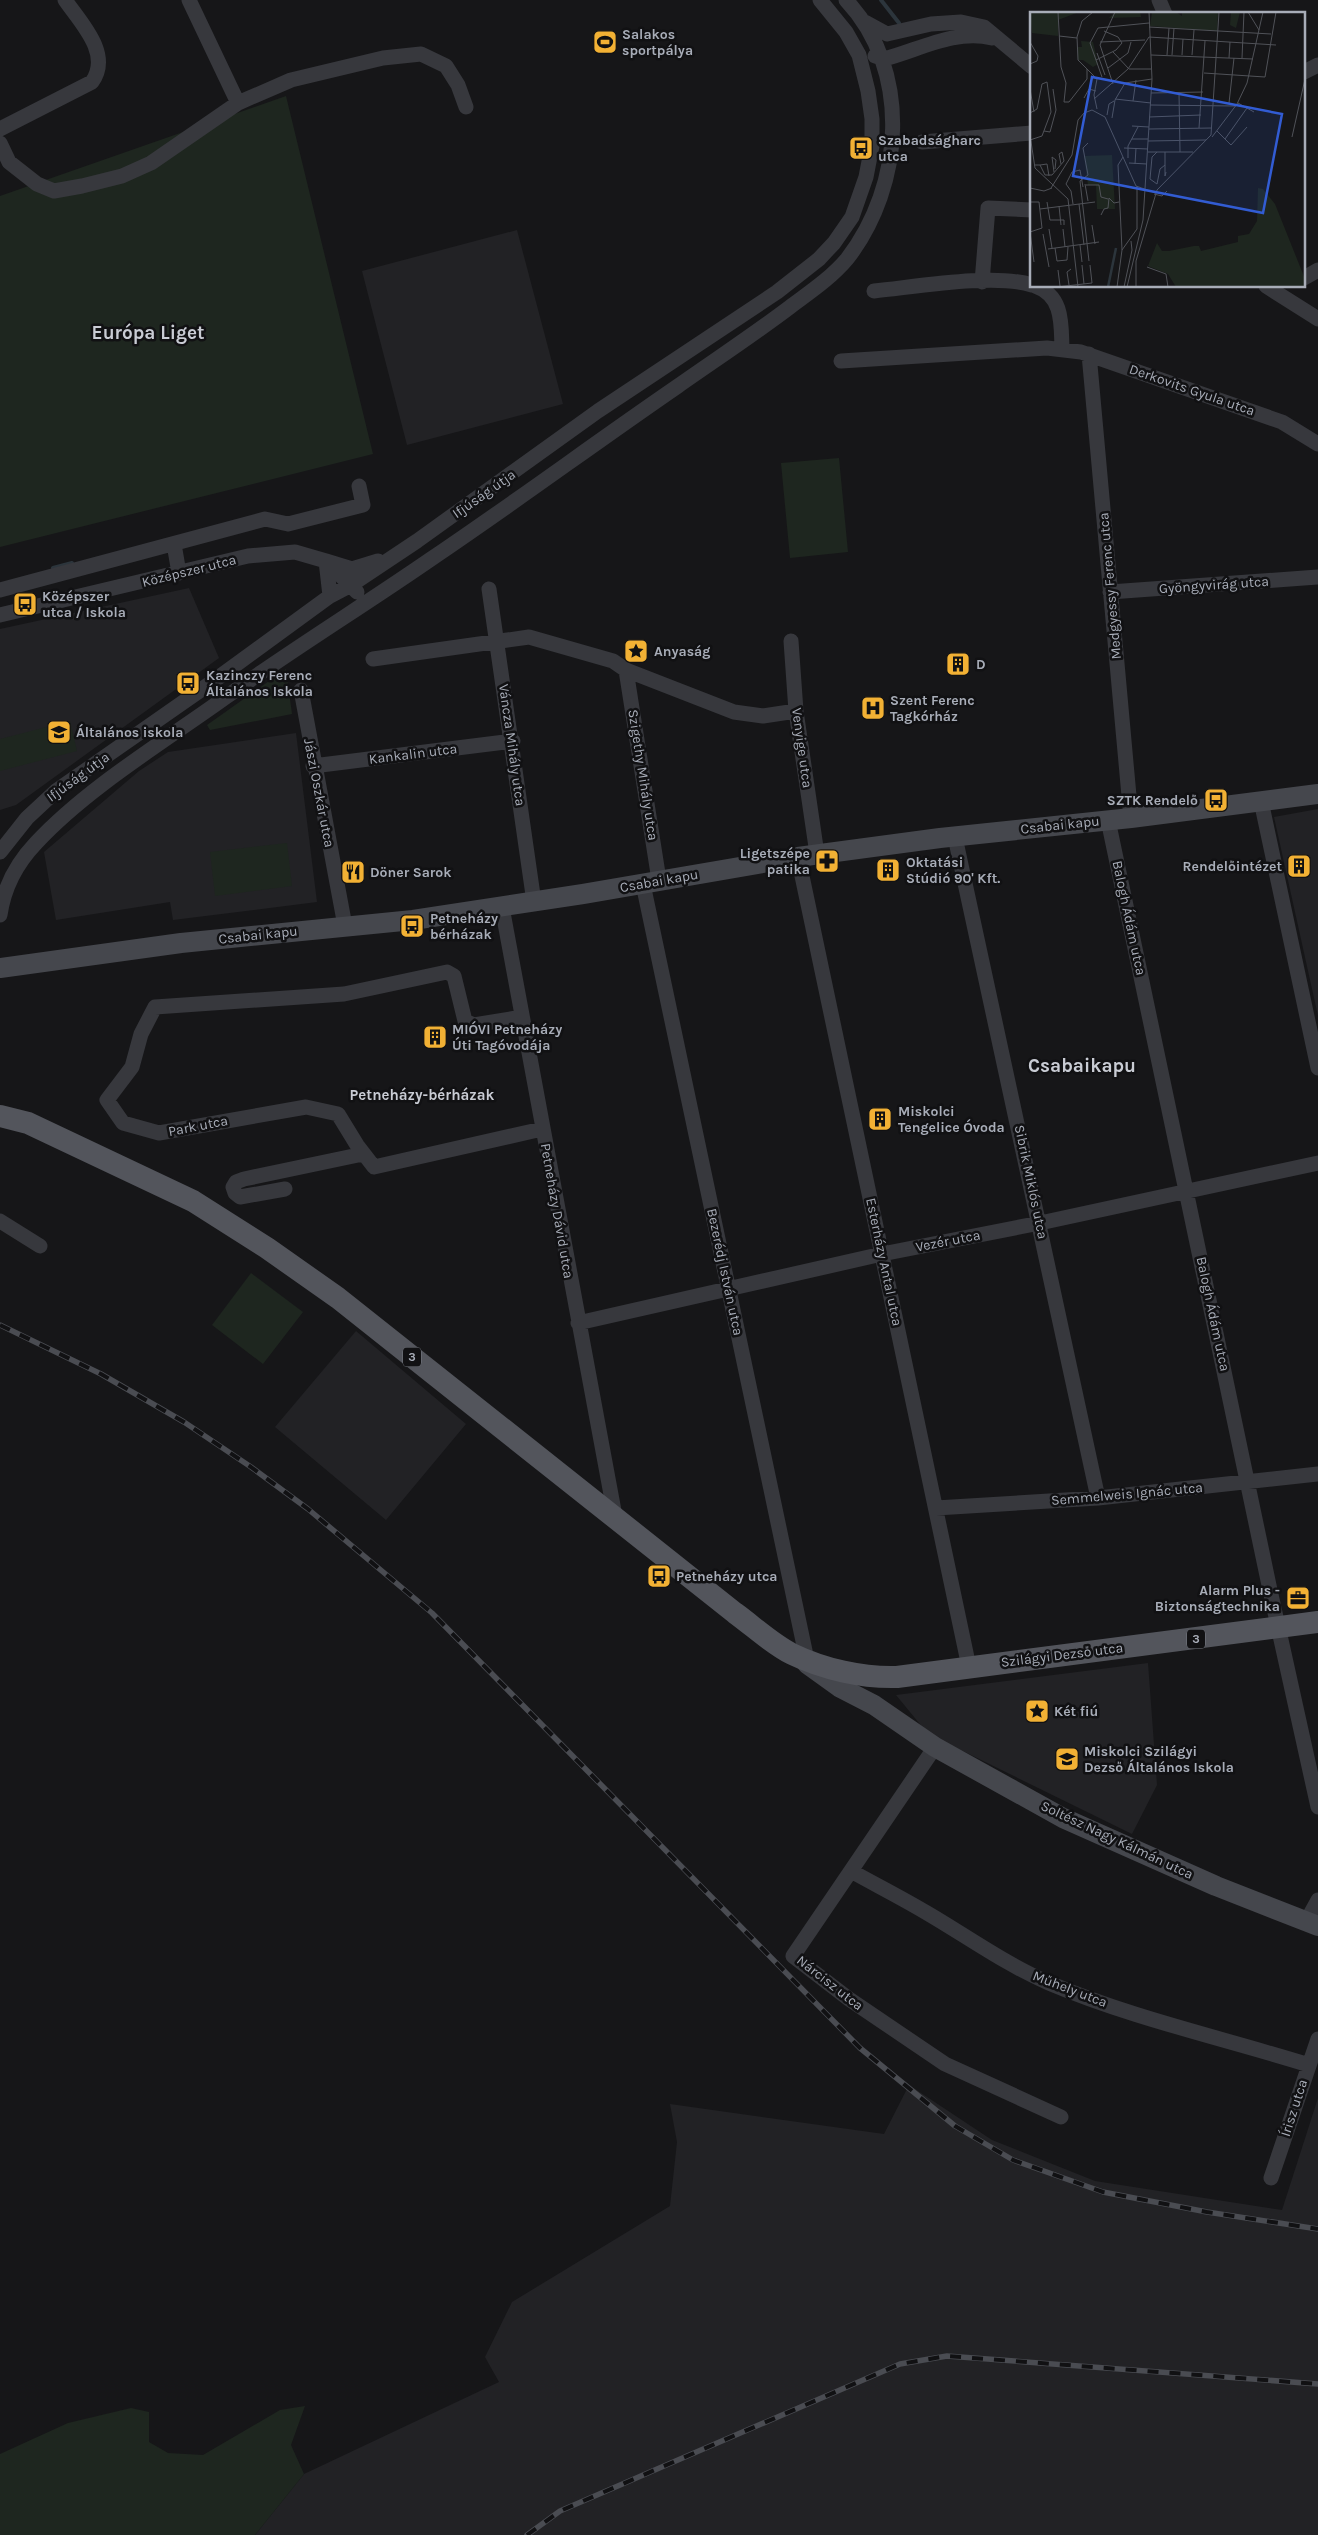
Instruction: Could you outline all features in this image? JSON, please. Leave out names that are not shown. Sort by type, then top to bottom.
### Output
[{"type":"main road","name":"3","points":[[0,1116],[28,1123],[194,1201],[267,1248],[338,1298],[735,1613],[799,1656]]},
{"type":"main road","name":"Szilágyi Dezső utca","points":[[799,1656],[854,1674],[897,1677],[1318,1622]]},
{"type":"street","points":[[0,129],[92,82],[97,75],[99,57],[96,47],[65,0]]},
{"type":"street","points":[[189,0],[238,103]]},
{"type":"street","name":"Ifjúság útja","points":[[2,845],[56,791],[222,676],[330,596],[351,585],[520,469],[598,411],[777,292],[819,260],[834,243],[852,217],[866,178],[872,146],[872,128],[866,79],[859,55],[846,32],[820,0]]},
{"type":"street","points":[[828,0],[839,9],[860,41],[879,54],[957,37],[979,35],[997,39]]},
{"type":"street","name":"Ifjúság útja","points":[[0,915],[4,891],[26,855],[73,808],[267,667],[428,562],[754,334],[833,274],[860,240],[873,217],[890,155],[894,120],[891,90],[879,54],[861,20],[846,0]]},
{"type":"street","points":[[1158,0],[1164,12]]},
{"type":"street","points":[[861,20],[887,34],[961,22],[984,27],[1030,65]]},
{"type":"street","points":[[879,54],[885,43],[944,24]]},
{"type":"street","points":[[0,143],[9,162],[37,184],[54,190],[82,186],[122,176],[151,163],[238,103],[309,75],[383,58],[421,54],[446,66],[458,85],[466,107]]},
{"type":"street","name":"Ifjúság útja","points":[[866,79],[879,54]]},
{"type":"street","points":[[1306,71],[1318,64]]},
{"type":"street","points":[[922,142],[1030,132]]},
{"type":"street","points":[[982,282],[988,208],[1030,210]]},
{"type":"street","points":[[1306,277],[1318,270]]},
{"type":"street","points":[[874,291],[982,282],[1019,281],[1030,285]]},
{"type":"street","points":[[1041,288],[1055,301],[1061,313],[1062,349]]},
{"type":"street","points":[[1277,289],[1318,319]]},
{"type":"street","name":"Derkovits Gyula utca","points":[[840,362],[1047,348],[1062,349],[1089,354],[1282,422],[1318,444]]},
{"type":"street","name":"Medgyessy Ferenc utca","points":[[1089,354],[1131,818]]},
{"type":"street","points":[[0,590],[77,571],[265,519],[288,524],[363,505],[358,486]]},
{"type":"street","points":[[174,544],[179,573]]},
{"type":"street","name":"Középszer utca","points":[[0,615],[66,602],[248,556],[295,552],[326,561],[363,599]]},
{"type":"street","points":[[330,596],[326,561],[352,569],[391,557]]},
{"type":"street","name":"Ifjúság útja","points":[[334,623],[363,599],[421,561],[428,562]]},
{"type":"street","points":[[60,575],[66,602]]},
{"type":"street","name":"Gyöngyvirág utca","points":[[1110,592],[1318,577]]},
{"type":"street","name":"Váncza Mihály utca","points":[[489,589],[534,902]]},
{"type":"street","points":[[373,659],[528,637],[613,661],[626,670],[734,712],[763,716],[796,711]]},
{"type":"street","name":"Venyige utca","points":[[791,641],[808,856]]},
{"type":"street","name":"Szigethy Mihály utca","points":[[626,670],[651,882]]},
{"type":"street","name":"Jászi Oszkár utca","points":[[300,690],[345,926]]},
{"type":"street","name":"Kankalin utca","points":[[313,766],[512,741]]},
{"type":"street","name":"Csabai kapu","points":[[0,968],[180,943],[414,920],[808,856],[1318,794]]},
{"type":"street","points":[[1261,802],[1318,1068]]},
{"type":"street","name":"Balogh Ádám utca","points":[[1108,820],[1278,1628],[1318,1807]]},
{"type":"street","name":"Sibrik Miklós utca","points":[[955,837],[1098,1498]]},
{"type":"street","points":[[2,845],[26,855]]},
{"type":"street","name":"Esterházy Antal utca","points":[[808,856],[882,1254],[969,1667]]},
{"type":"street","name":"Bezerédj István utca","points":[[651,882],[799,1656]]},
{"type":"street","name":"Petneházy Dávid utca","points":[[502,906],[615,1516]]},
{"type":"street","name":"Park utca","points":[[522,1017],[474,1025],[465,1021],[454,976],[447,972],[344,994],[155,1007],[141,1034],[132,1066],[107,1100],[122,1123],[159,1134],[306,1107],[338,1114],[363,1154],[374,1167],[542,1129]]},
{"type":"street","points":[[285,1189],[240,1197],[235,1193],[234,1187],[236,1182],[244,1179],[363,1154]]},
{"type":"street","name":"Vezér utca","points":[[578,1323],[882,1254],[1040,1223],[1318,1163]]},
{"type":"street","points":[[0,1221],[40,1246]]},
{"type":"street","name":"Semmelweis Ignác utca","points":[[936,1508],[1098,1498],[1318,1474]]},
{"type":"street","name":"Soltész Nagy Kálmán utca","points":[[799,1656],[839,1687],[874,1705],[935,1747],[1063,1818],[1216,1886],[1313,1923]]},
{"type":"street","name":"Soltész Nagy Kálmán utca","points":[[854,1674],[874,1705]]},
{"type":"street","name":"Nárcisz utca","points":[[935,1747],[793,1956],[849,1999],[945,2064],[1061,2116]]},
{"type":"street","name":"Műhely utca","points":[[851,1871],[927,1913],[1005,1962],[1050,1983],[1150,2019],[1237,2042],[1308,2065]]},
{"type":"street","points":[[1313,1923],[1318,1900]]},
{"type":"street","name":"Írisz utca","points":[[1271,2178],[1318,2039]]},
{"type":"shaded area","name":"Európa Liget","points":[[286,96],[373,454],[0,547],[0,196]]},
{"type":"shaded area","points":[[517,230],[563,404],[407,445],[362,271]]},
{"type":"shaded area","points":[[839,458],[848,552],[790,558],[781,463]]},
{"type":"shaded area","name":"Általános iskola","points":[[189,588],[219,658],[16,805],[0,810],[0,629]]},
{"type":"shaded area","points":[[286,669],[292,714],[210,730],[207,725]]},
{"type":"shaded area","points":[[70,721],[77,751],[0,771],[0,739]]},
{"type":"shaded area","points":[[296,733],[317,902],[173,920],[170,902],[56,920],[44,852],[139,771],[168,752]]},
{"type":"shaded area","points":[[1318,809],[1318,1016],[1274,817]]},
{"type":"shaded area","points":[[287,843],[292,886],[215,896],[210,852]]},
{"type":"shaded area","points":[[251,1273],[303,1312],[263,1364],[212,1325]]},
{"type":"shaded area","points":[[356,1331],[466,1424],[386,1520],[275,1427]]},
{"type":"shaded area","name":"Miskolci Szilágyi Dezső Általános Iskola","points":[[1148,1663],[1157,1785],[1132,1834],[928,1734],[896,1695]]},
{"type":"shaded area","points":[[909,2085],[992,2140],[1095,2181],[1282,2210],[1318,2098],[1318,2535],[255,2535],[304,2474],[499,2382],[485,2357],[512,2302],[670,2206],[677,2142],[670,2104],[884,2134]]},
{"type":"shaded area","points":[[305,2406],[291,2445],[304,2474],[255,2535],[0,2535],[0,2454],[68,2423],[131,2408],[149,2412],[149,2442],[168,2453],[203,2455],[280,2410]]},
{"type":"waterway","points":[[881,0],[899,23]]},
{"type":"waterway","points":[[53,568],[72,563]]},
{"type":"railway","points":[[0,1325],[101,1374],[184,1422],[251,1467],[308,1509],[432,1613],[860,2048],[955,2126],[1013,2160],[1103,2192],[1207,2212],[1318,2229]]},
{"type":"railway","points":[[527,2535],[560,2511],[900,2364],[947,2356],[1318,2384]]},
{"type":"place","name":"Salakos sportpálya","points":[[605,42]]},
{"type":"place","name":"Szabadságharc utca","points":[[861,148]]},
{"type":"place","name":"Középszer utca / Iskola","points":[[25,604]]},
{"type":"place","name":"Anyaság","points":[[636,651]]},
{"type":"place","name":"D","points":[[958,664]]},
{"type":"place","name":"Kazinczy Ferenc Általános Iskola","points":[[188,683]]},
{"type":"place","name":"Szent Ferenc Tagkórház","points":[[873,708]]},
{"type":"place","name":"Általános iskola","points":[[59,732]]},
{"type":"place","name":"SZTK Rendelő","points":[[1216,800]]},
{"type":"place","name":"Ligetszépe patika","points":[[827,861]]},
{"type":"place","name":"Rendelőintézet","points":[[1299,866]]},
{"type":"place","name":"Oktatási Stúdió 90' Kft.","points":[[888,870]]},
{"type":"place","name":"Döner Sarok","points":[[353,872]]},
{"type":"place","name":"Petneházy bérházak","points":[[412,926]]},
{"type":"place","name":"MIÓVI Petneházy Úti Tagóvodája","points":[[435,1037]]},
{"type":"place","name":"Miskolci Tengelice Óvoda","points":[[880,1119]]},
{"type":"place","name":"Petneházy utca","points":[[659,1576]]},
{"type":"place","name":"Alarm Plus - Biztonságtechnika","points":[[1298,1598]]},
{"type":"place","name":"Két fiú","points":[[1037,1711]]},
{"type":"place","name":"Miskolci Szilágyi Dezső Általános Iskola","points":[[1067,1759]]},
{"type":"district","name":"Európa Liget","points":[[148,333]]},
{"type":"district","name":"Csabaikapu","points":[[1082,1066]]},
{"type":"district","name":"Petneházy-bérházak","points":[[422,1095]]}]
